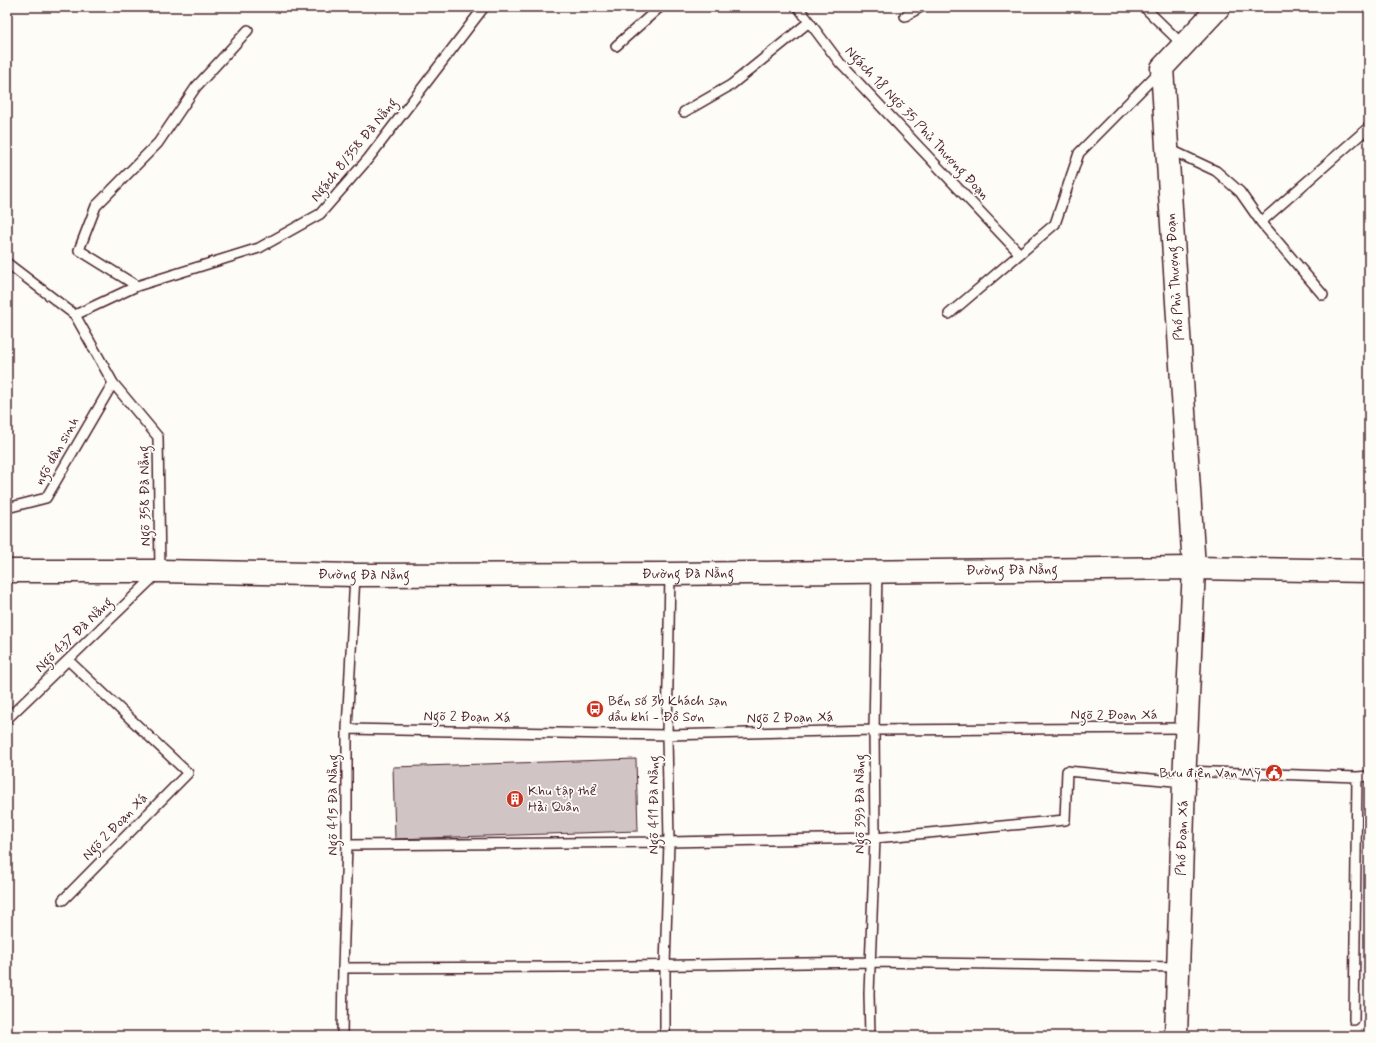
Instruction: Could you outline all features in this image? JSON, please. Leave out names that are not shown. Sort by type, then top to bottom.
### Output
[{"type":"main road","points":[[1162,68],[1219,7]]},
{"type":"main road","name":"Phố Phủ Thượng Đoạn","points":[[1162,68],[1194,568]]},
{"type":"main road","name":"Đường Đà Nẵng","points":[[7,571],[160,571],[355,575],[670,574],[1194,568],[1369,570]]},
{"type":"main road","name":"Phố Đoạn Xá","points":[[1176,1036],[1184,777],[1194,568]]},
{"type":"lane","name":"Ngách 8/358 Đà Nẵng","points":[[74,315],[137,286],[259,248],[320,214],[368,159],[484,7]]},
{"type":"lane","points":[[616,46],[660,7]]},
{"type":"lane","name":"Ngách 18 Ngõ 35 Phủ Thượng Đoạn","points":[[798,7],[840,63],[1020,254]]},
{"type":"lane","points":[[905,16],[921,7]]},
{"type":"lane","points":[[1144,7],[1183,45]]},
{"type":"lane","points":[[684,112],[731,85],[809,22]]},
{"type":"lane","points":[[137,286],[79,250],[96,206],[158,143],[196,86],[248,30]]},
{"type":"lane","points":[[949,314],[1055,224],[1079,153],[1162,68]]},
{"type":"lane","points":[[1261,222],[1369,127]]},
{"type":"lane","points":[[1167,148],[1216,171],[1240,192],[1261,222],[1323,295]]},
{"type":"lane","name":"Ngõ 358 Đà Nẵng","points":[[7,263],[74,315],[113,383],[158,437],[160,571]]},
{"type":"lane","name":"ngõ dân sinh","points":[[7,508],[46,498],[113,383]]},
{"type":"lane","name":"Ngõ 437 Đà Nẵng","points":[[7,719],[160,571]]},
{"type":"lane","name":"Ngõ 393 Đà Nẵng","points":[[870,1036],[869,992],[875,838],[874,730],[877,572]]},
{"type":"lane","name":"Ngõ 411 Đà Nẵng","points":[[665,1036],[665,966],[669,842],[667,735],[670,574]]},
{"type":"lane","name":"Ngõ 415 Đà Nẵng","points":[[342,1036],[347,845],[347,729],[355,575]]},
{"type":"lane","name":"Ngõ 2 Đoạn Xá","points":[[63,900],[188,773],[68,660]]},
{"type":"lane","name":"Ngõ 2 Đoạn Xá","points":[[347,729],[667,735],[874,730],[1186,728]]},
{"type":"lane","points":[[347,845],[669,842],[875,838],[1065,820],[1067,771],[1184,777],[1369,776]]},
{"type":"lane","points":[[1354,1020],[1357,777]]},
{"type":"lane","points":[[343,968],[665,966],[870,962],[1178,967]]},
{"type":"building","name":"Khu tập thể Hải Quân","points":[[636,759],[638,831],[395,839],[393,767]]},
{"type":"place","name":"Bến số 3b Khách sạn dầu khí - Đồ Sơn","points":[[595,709]]},
{"type":"place","name":"Bưu điện Vạn Mỹ","points":[[1274,773]]},
{"type":"place","name":"Khu tập thể Hải Quân","points":[[515,799]]}]
